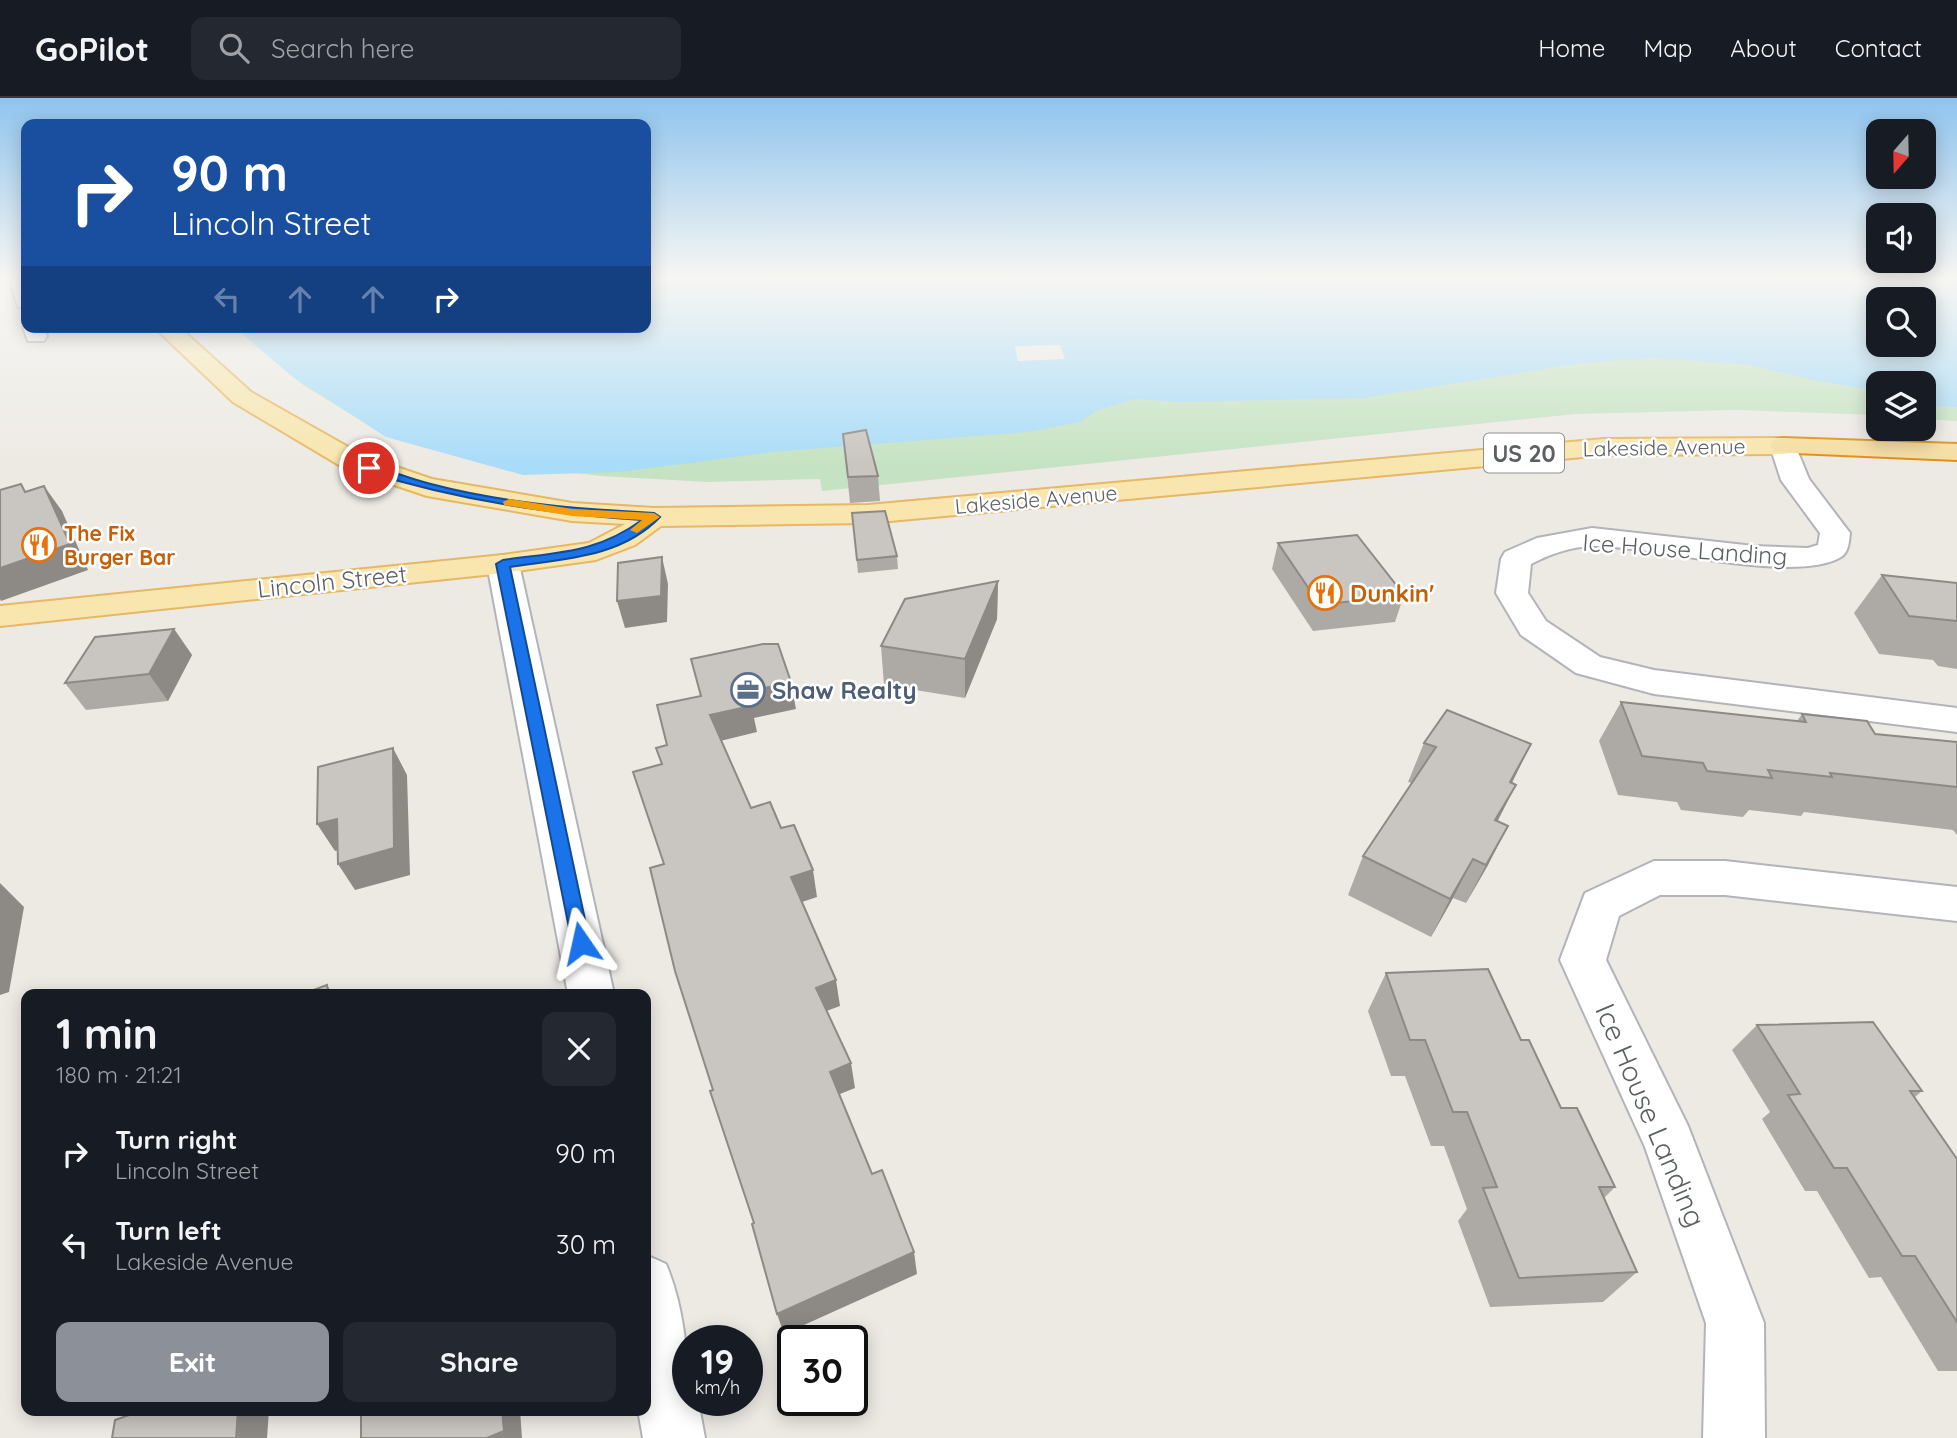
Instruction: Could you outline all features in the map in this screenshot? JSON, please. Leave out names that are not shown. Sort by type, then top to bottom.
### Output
[{"type":"highway","name":"Lakeside Avenue","points":[[1783,446],[1957,452]]},
{"type":"main road","name":"Lakeside Avenue","points":[[180,341],[242,397],[354,462],[427,487],[572,512],[654,517],[868,514],[1604,447],[1783,446]]},
{"type":"main road","name":"Lincoln Street","points":[[0,616],[503,564],[596,551],[624,539],[654,517]]},
{"type":"street","name":"Ice House Landing","points":[[1783,446],[1795,480],[1835,533],[1832,550],[1810,557],[1754,555],[1592,537],[1548,544],[1516,559],[1512,593],[1532,628],[1588,665],[1654,682],[1957,720]]},
{"type":"street","points":[[503,564],[590,989]]},
{"type":"street","name":"Ice House Landing","points":[[1734,1438],[1735,1323],[1670,1144],[1583,960],[1600,905],[1654,878],[1725,878],[1957,904]]},
{"type":"street","points":[[651,1312],[674,1438]]},
{"type":"green space","points":[[251,341],[1866,341],[1866,357],[1936,357],[1936,341],[1957,341],[1957,421],[1936,420],[1936,371],[1866,371],[1866,415],[1736,410],[1575,414],[822,491],[820,479],[709,482],[601,476],[550,470],[352,415],[303,385]]},
{"type":"water","points":[[250,341],[1866,341],[1866,357],[1936,357],[1936,341],[1957,341],[1957,407],[1936,406],[1936,371],[1866,371],[1866,389],[1750,365],[1653,358],[1583,363],[1363,398],[1180,402],[1134,399],[1096,411],[1080,422],[1028,432],[773,452],[620,472],[523,475],[386,437],[293,377]]},
{"type":"pier","points":[[1060,345],[1065,359],[1018,361],[1015,346]]},
{"type":"building","points":[[866,430],[878,476],[848,477],[843,434]]},
{"type":"building","points":[[21,484],[25,492],[44,486],[70,544],[0,568],[0,490]]},
{"type":"building","points":[[885,511],[897,556],[857,560],[852,513]]},
{"type":"building","points":[[1357,535],[1404,595],[1320,605],[1278,543]]},
{"type":"building","points":[[662,557],[661,596],[617,601],[618,563]]},
{"type":"building","points":[[1882,575],[1957,583],[1957,621],[1909,616]]},
{"type":"building","points":[[998,581],[965,659],[881,646],[905,599]]},
{"type":"building","points":[[174,629],[149,674],[65,683],[95,637]]},
{"type":"building","points":[[763,644],[778,644],[791,682],[746,692],[751,706],[710,715],[751,808],[770,802],[781,828],[794,825],[813,870],[791,877],[836,980],[816,988],[851,1063],[830,1072],[872,1174],[882,1170],[914,1252],[777,1314],[752,1224],[754,1223],[710,1091],[713,1090],[675,971],[650,868],[664,864],[633,772],[662,764],[656,748],[667,745],[657,705],[701,696],[691,659]]},
{"type":"building","points":[[1621,702],[1806,722],[1802,714],[1867,721],[1875,734],[1957,742],[1957,787],[1830,773],[1832,777],[1768,770],[1772,778],[1707,771],[1703,763],[1642,756]]},
{"type":"building","points":[[1447,710],[1531,744],[1510,782],[1516,785],[1495,820],[1508,826],[1486,865],[1473,859],[1450,899],[1363,856],[1436,747],[1424,743]]},
{"type":"building","points":[[393,748],[394,848],[338,864],[337,819],[317,824],[318,767]]},
{"type":"building","points":[[1488,969],[1521,1040],[1529,1040],[1561,1108],[1577,1108],[1615,1187],[1599,1187],[1637,1272],[1519,1278],[1483,1188],[1497,1187],[1467,1112],[1453,1112],[1425,1040],[1410,1040],[1386,973]]},
{"type":"building","points":[[1873,1022],[1922,1091],[1910,1091],[1957,1159],[1957,1322],[1915,1256],[1902,1256],[1847,1168],[1834,1168],[1788,1095],[1800,1094],[1757,1025]]},
{"type":"building","points":[[126,1416],[238,1416],[236,1438],[112,1438],[115,1420]]},
{"type":"building","points":[[361,1416],[503,1416],[504,1431],[487,1438],[361,1438]]},
{"type":"slow traffic","points":[[509,502],[572,512],[654,517],[637,530]]},
{"type":"place","name":"The Fix Burger Bar","points":[[39,545]]},
{"type":"place","name":"Dunkin'","points":[[1325,593]]},
{"type":"place","name":"Shaw Realty","points":[[748,690]]},
{"type":"route","points":[[369,468],[427,487],[470,496],[572,512],[654,517],[624,539],[596,551],[503,564],[581,943]]}]
